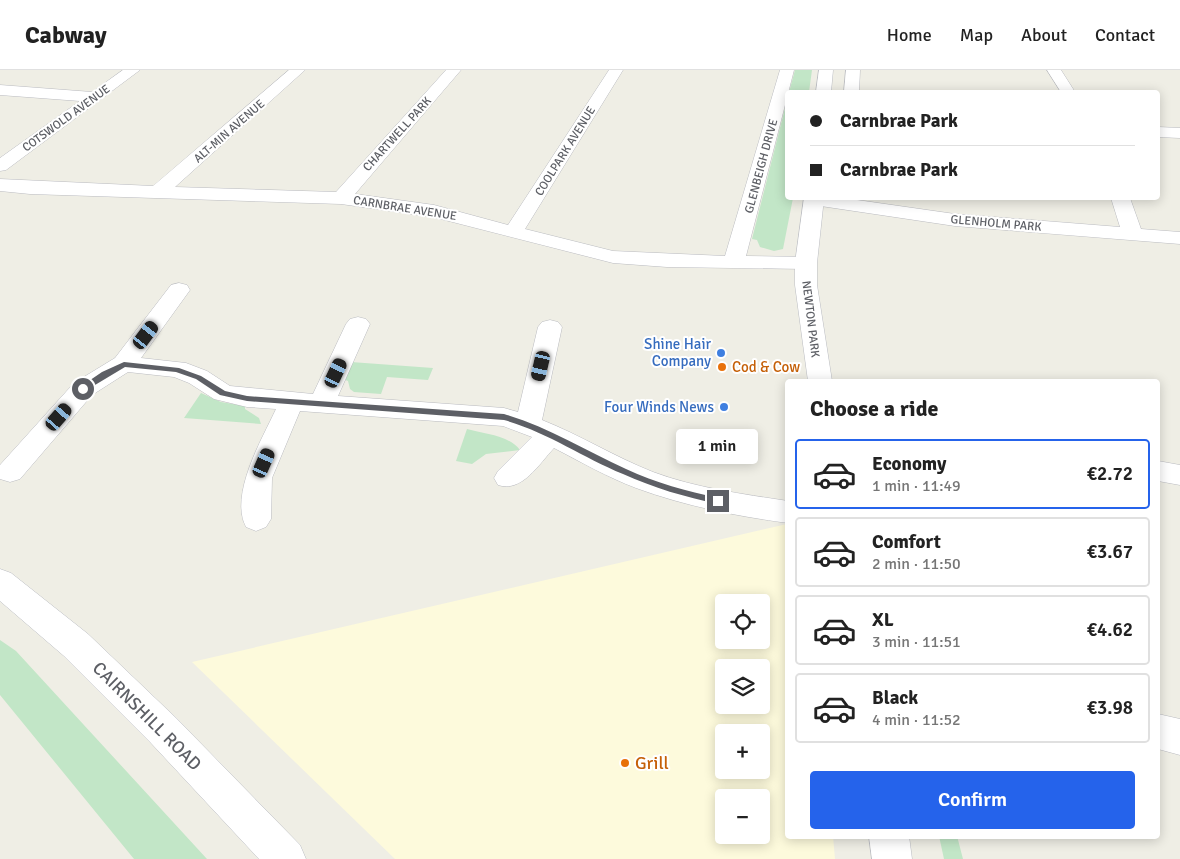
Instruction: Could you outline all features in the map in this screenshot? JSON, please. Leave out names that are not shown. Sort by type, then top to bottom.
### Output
[{"type":"street","name":"COTSWOLD AVENUE","points":[[0,166],[133,70]]},
{"type":"street","name":"ALT-MIN AVENUE","points":[[159,192],[298,70]]},
{"type":"street","name":"CHARTWELL PARK","points":[[341,198],[454,70]]},
{"type":"street","name":"COOLPARK AVENUE","points":[[514,232],[616,70]]},
{"type":"street","name":"GLENBEIGH DRIVE","points":[[734,261],[787,70]]},
{"type":"street","points":[[824,90],[826,70]]},
{"type":"street","points":[[852,90],[853,70]]},
{"type":"street","points":[[1054,70],[1067,90]]},
{"type":"street","points":[[0,90],[95,97]]},
{"type":"street","points":[[1160,132],[1180,133]]},
{"type":"street","name":"CARNBRAE AVENUE","points":[[0,185],[30,188],[341,198],[434,211],[613,257],[668,261],[806,263]]},
{"type":"street","name":"NEWTON PARK","points":[[814,200],[806,263],[807,301],[820,379]]},
{"type":"street","name":"GLENHOLM PARK","points":[[855,200],[955,220],[1180,238]]},
{"type":"street","points":[[1122,200],[1133,235]]},
{"type":"street","points":[[10,472],[83,389],[124,364],[179,290]]},
{"type":"street","points":[[320,405],[358,324]]},
{"type":"street","points":[[508,478],[540,429],[550,327]]},
{"type":"street","points":[[124,364],[176,369],[198,377],[223,393],[291,403],[504,417],[540,429],[624,472],[672,490],[733,505],[785,512]]},
{"type":"street","points":[[256,519],[258,478],[291,403]]},
{"type":"street","points":[[1160,471],[1180,475]]},
{"type":"street","name":"CAIRNSHILL ROAD","points":[[0,582],[83,651],[163,730],[286,859]]},
{"type":"street","points":[[1160,732],[1180,737]]},
{"type":"street","points":[[889,839],[892,859]]},
{"type":"shaded area","points":[[785,524],[785,839],[833,839],[835,859],[395,859],[192,662]]},
{"type":"green space","points":[[795,70],[812,70],[809,90],[790,90]]},
{"type":"green space","points":[[785,108],[785,200],[793,200],[783,249],[774,251],[760,247],[757,240],[752,239]]},
{"type":"green space","points":[[351,362],[433,368],[428,380],[387,377],[381,394],[354,392],[350,389],[348,381],[343,379]]},
{"type":"green space","points":[[201,393],[221,402],[245,406],[245,409],[259,418],[261,424],[184,418]]},
{"type":"green space","points":[[467,429],[503,438],[520,450],[486,454],[472,464],[456,461]]},
{"type":"green space","points":[[0,640],[16,651],[207,859],[134,859],[0,695]]},
{"type":"green space","points":[[940,839],[958,839],[963,859],[944,859]]},
{"type":"place","name":"Shine Hair Company","points":[[721,353]]},
{"type":"place","name":"Cod & Cow","points":[[722,367]]},
{"type":"place","name":"Four Winds News","points":[[724,407]]},
{"type":"place","name":"Grill","points":[[625,763]]},
{"type":"route","points":[[83,389],[124,364],[176,369],[198,377],[223,393],[247,398],[291,403],[504,417],[528,424],[551,434],[624,472],[672,490],[718,501]]}]
